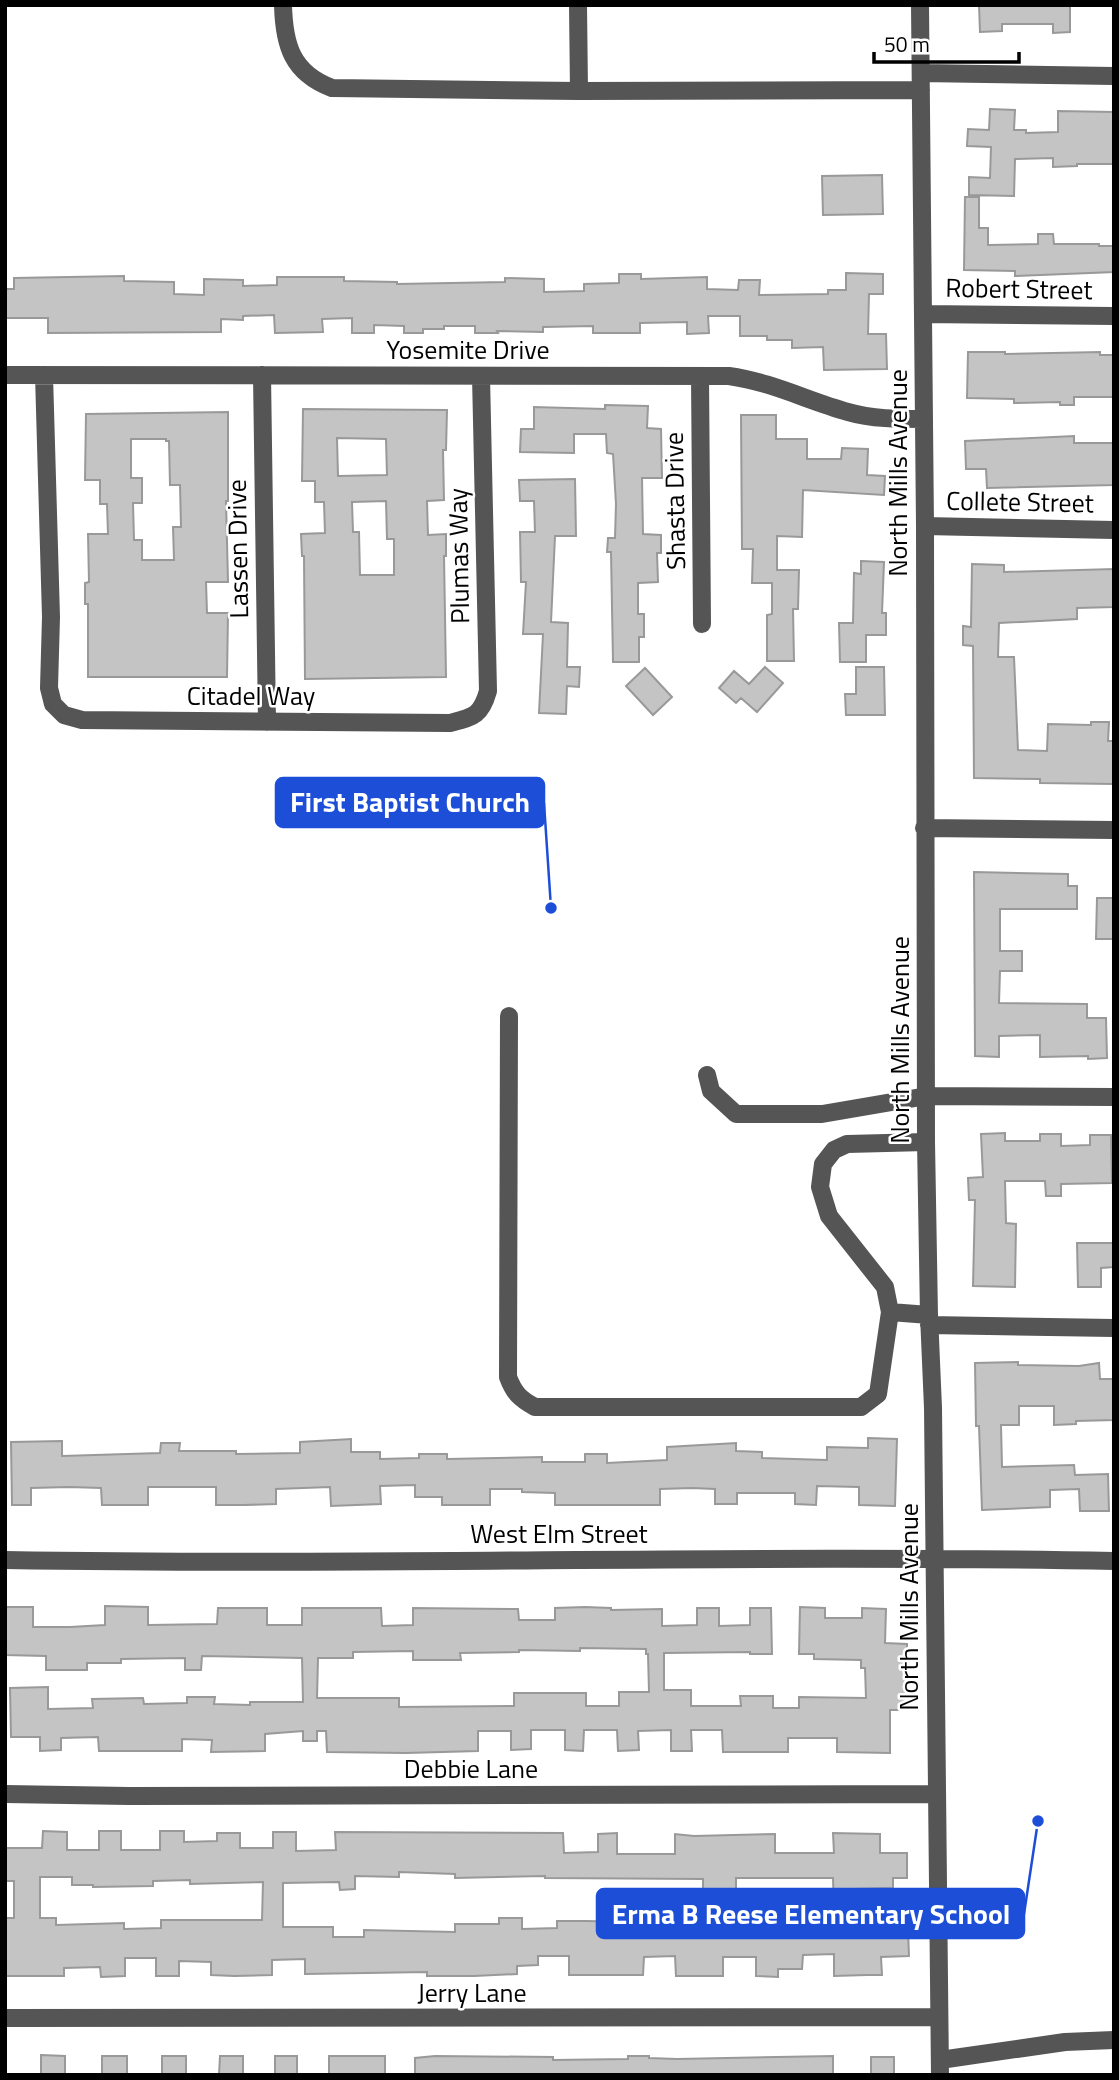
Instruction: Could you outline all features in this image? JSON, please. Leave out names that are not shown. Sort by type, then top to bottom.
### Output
[{"type":"street","points":[[283,5],[285,40],[298,65],[318,83],[332,88],[579,91],[1114,76]]},
{"type":"street","points":[[578,5],[579,91]]},
{"type":"street","name":"North Mills Avenue","points":[[920,5],[925,526],[926,1142],[933,1408],[940,2067]]},
{"type":"street","name":"Robert Street","points":[[923,314],[1114,316]]},
{"type":"street","name":"Yosemite Drive","points":[[5,375],[729,376],[769,383],[850,413],[894,419],[923,419]]},
{"type":"street","name":"Citadel Way","points":[[44,375],[51,617],[49,688],[53,704],[64,715],[82,720],[450,723],[462,720]]},
{"type":"street","name":"Lassen Drive","points":[[262,375],[267,722]]},
{"type":"street","name":"Plumas Way","points":[[462,720],[472,718],[484,708],[488,691],[481,376]]},
{"type":"street","name":"Shasta Drive","points":[[700,376],[702,624]]},
{"type":"street","name":"Collete Street","points":[[925,526],[1114,530]]},
{"type":"street","points":[[924,828],[1114,831]]},
{"type":"street","points":[[509,1016],[508,1377],[520,1399],[536,1407],[860,1407],[878,1394],[890,1312],[885,1287],[829,1216],[820,1187],[823,1164],[834,1150],[847,1144],[926,1142]]},
{"type":"street","points":[[707,1075],[711,1091],[736,1114],[822,1114],[927,1096],[1114,1097]]},
{"type":"street","points":[[890,1312],[929,1320],[1114,1328]]},
{"type":"street","name":"West Elm Street","points":[[5,1560],[191,1563],[935,1558],[1114,1561]]},
{"type":"street","name":"Debbie Lane","points":[[5,1794],[937,1794]]},
{"type":"street","name":"Jerry Lane","points":[[5,2018],[939,2017]]},
{"type":"street","points":[[940,2067],[1065,2042],[1114,2040]]},
{"type":"building","points":[[979,5],[1070,5],[1070,32],[1053,33],[1053,24],[1002,24],[1002,31],[980,32]]},
{"type":"building","points":[[990,109],[1015,110],[1014,130],[1026,130],[1026,133],[1058,132],[1058,111],[1114,112],[1114,164],[1053,167],[1053,158],[1015,159],[1014,196],[969,195],[969,177],[990,178],[991,147],[967,146],[968,129],[989,130]]},
{"type":"building","points":[[882,175],[883,214],[823,215],[822,176]]},
{"type":"building","points":[[965,197],[979,197],[979,228],[988,228],[988,245],[1038,244],[1038,234],[1053,234],[1054,244],[1114,246],[1114,272],[1015,276],[1015,271],[964,270]]},
{"type":"building","points":[[846,273],[883,274],[883,294],[869,294],[868,334],[886,334],[887,369],[824,370],[823,347],[792,348],[792,340],[740,336],[740,316],[708,316],[709,333],[687,334],[687,322],[640,323],[640,333],[593,333],[593,326],[543,327],[543,332],[475,333],[475,326],[444,326],[444,329],[423,329],[423,333],[404,333],[404,326],[374,325],[374,333],[352,333],[352,318],[322,319],[323,332],[275,333],[274,315],[243,316],[243,320],[221,319],[221,332],[48,333],[48,318],[5,318],[5,289],[14,289],[14,278],[124,276],[124,281],[174,282],[174,294],[204,295],[204,279],[243,280],[243,286],[277,285],[277,277],[344,277],[344,281],[397,284],[505,282],[505,278],[544,279],[544,292],[584,291],[584,284],[619,283],[619,274],[641,274],[641,279],[707,277],[707,289],[738,290],[739,280],[760,280],[759,295],[828,294],[828,290],[846,290]]},
{"type":"building","points":[[968,352],[1100,352],[1100,355],[1114,355],[1114,397],[1074,397],[1074,405],[967,398]]},
{"type":"building","points":[[605,405],[648,406],[647,428],[661,429],[662,478],[642,478],[643,534],[661,535],[661,553],[657,553],[658,582],[638,583],[638,614],[644,614],[644,637],[639,637],[639,662],[613,662],[611,552],[607,552],[608,538],[615,538],[616,504],[613,454],[607,453],[606,434],[574,434],[574,453],[520,452],[521,429],[534,429],[534,407],[605,409]]},
{"type":"building","points":[[303,409],[447,410],[446,450],[443,450],[444,500],[427,501],[428,535],[446,534],[446,677],[305,679],[304,556],[301,534],[325,533],[324,502],[315,502],[315,481],[302,481]],"holes":[[[337,438],[386,439],[387,475],[338,476]],[[386,501],[387,539],[394,539],[394,575],[360,575],[359,532],[353,532],[352,502]]]},
{"type":"building","points":[[228,412],[228,582],[206,582],[207,613],[228,613],[227,677],[88,677],[88,604],[85,604],[85,583],[89,582],[88,534],[108,534],[107,504],[100,504],[100,480],[85,480],[86,414]],"holes":[[[131,439],[169,441],[170,485],[180,485],[181,527],[173,527],[174,560],[142,560],[142,540],[134,540],[133,503],[142,503],[142,478],[131,478]]]},
{"type":"building","points":[[741,415],[776,415],[776,439],[807,439],[807,459],[841,459],[842,448],[868,449],[867,475],[885,476],[884,495],[803,490],[802,537],[777,536],[777,570],[799,570],[798,609],[793,609],[794,661],[767,661],[767,615],[772,614],[772,583],[752,583],[753,549],[742,549]]},
{"type":"building","points":[[1074,436],[1074,443],[1114,443],[1114,485],[987,488],[986,469],[966,469],[965,441]]},
{"type":"building","points":[[575,479],[576,536],[555,536],[551,622],[568,623],[567,667],[580,667],[579,687],[567,686],[566,714],[539,713],[543,634],[523,634],[526,582],[521,582],[520,532],[535,532],[534,501],[520,501],[519,480]]},
{"type":"building","points":[[861,561],[884,562],[882,613],[886,613],[886,635],[866,635],[866,662],[840,662],[839,623],[853,623],[854,573],[861,574]]},
{"type":"building","points":[[972,564],[1004,565],[1004,572],[1114,569],[1114,607],[1077,608],[1077,619],[999,623],[998,657],[1014,657],[1018,750],[1047,751],[1048,724],[1091,725],[1091,722],[1109,722],[1108,741],[1114,741],[1114,784],[1040,783],[1040,779],[974,778],[973,646],[963,645],[963,626],[971,627]]},
{"type":"building","points":[[765,667],[783,683],[757,712],[741,698],[736,703],[719,688],[734,671],[749,684]]},
{"type":"building","points":[[856,667],[884,667],[885,715],[846,715],[845,694],[856,694]]},
{"type":"building","points":[[645,668],[672,697],[653,715],[626,686]]},
{"type":"building","points":[[974,872],[1068,874],[1068,886],[1077,886],[1077,909],[1000,909],[1000,951],[1022,951],[1022,971],[1000,971],[999,1003],[1087,1004],[1087,1018],[1106,1018],[1107,1058],[1040,1057],[1040,1035],[999,1036],[999,1057],[975,1056]]},
{"type":"building","points":[[1097,898],[1114,898],[1114,939],[1096,939]]},
{"type":"building","points":[[1005,1133],[1005,1141],[1040,1141],[1040,1134],[1061,1134],[1061,1146],[1090,1145],[1090,1135],[1111,1135],[1112,1183],[1061,1184],[1061,1196],[1046,1196],[1045,1181],[1005,1181],[1006,1223],[1016,1224],[1015,1287],[973,1286],[975,1200],[969,1200],[968,1178],[983,1177],[981,1134]]},
{"type":"building","points":[[1077,1243],[1114,1243],[1114,1267],[1101,1268],[1101,1287],[1078,1287]]},
{"type":"building","points":[[1018,1362],[1018,1365],[1079,1366],[1099,1363],[1100,1379],[1114,1379],[1114,1420],[1076,1421],[1076,1424],[1054,1425],[1054,1406],[1019,1406],[1019,1425],[1001,1425],[1002,1467],[1074,1465],[1075,1475],[1108,1474],[1109,1511],[1080,1511],[1079,1489],[1050,1490],[1050,1507],[982,1510],[975,1363]]},
{"type":"building","points":[[868,1438],[897,1439],[895,1506],[859,1505],[859,1487],[817,1486],[816,1505],[795,1504],[795,1493],[737,1493],[737,1504],[715,1504],[715,1489],[692,1488],[660,1489],[660,1505],[555,1505],[555,1493],[490,1489],[490,1505],[442,1505],[442,1497],[415,1497],[415,1485],[380,1486],[381,1504],[331,1506],[330,1487],[276,1489],[276,1504],[216,1505],[216,1487],[148,1487],[148,1505],[102,1505],[101,1488],[69,1487],[31,1488],[31,1505],[12,1505],[11,1442],[62,1441],[62,1456],[160,1453],[161,1443],[180,1443],[179,1451],[300,1453],[300,1442],[351,1439],[351,1452],[380,1452],[380,1459],[447,1454],[447,1459],[542,1457],[542,1462],[585,1462],[585,1454],[607,1454],[607,1463],[667,1460],[667,1447],[736,1443],[736,1451],[762,1452],[762,1458],[827,1460],[827,1447],[868,1448]]},
{"type":"building","points":[[105,1606],[148,1607],[148,1625],[217,1624],[218,1608],[267,1608],[267,1625],[302,1625],[302,1608],[381,1608],[382,1626],[413,1625],[413,1608],[518,1609],[519,1620],[555,1620],[555,1608],[662,1609],[662,1626],[697,1625],[697,1608],[719,1608],[719,1626],[750,1625],[750,1608],[771,1608],[772,1654],[664,1653],[664,1690],[691,1690],[691,1706],[741,1706],[740,1696],[773,1696],[773,1708],[799,1708],[799,1697],[866,1698],[865,1668],[861,1668],[861,1660],[814,1659],[814,1654],[799,1654],[800,1607],[825,1608],[825,1618],[862,1618],[862,1608],[886,1609],[885,1643],[907,1644],[907,1710],[890,1710],[890,1753],[837,1752],[837,1738],[788,1738],[788,1752],[723,1752],[722,1730],[691,1730],[692,1751],[671,1751],[671,1730],[638,1731],[639,1750],[618,1751],[617,1730],[584,1730],[583,1751],[565,1750],[565,1730],[531,1730],[531,1749],[511,1750],[511,1731],[478,1731],[478,1751],[406,1753],[327,1752],[326,1731],[317,1731],[317,1741],[303,1741],[303,1731],[265,1734],[265,1751],[211,1752],[212,1740],[182,1739],[182,1751],[99,1751],[98,1737],[61,1738],[61,1750],[40,1751],[40,1737],[11,1737],[10,1688],[48,1687],[48,1709],[93,1708],[92,1699],[143,1698],[144,1704],[187,1703],[187,1697],[215,1697],[214,1704],[303,1702],[302,1658],[202,1656],[201,1670],[185,1670],[185,1658],[121,1659],[121,1663],[87,1663],[87,1670],[46,1670],[46,1656],[5,1655],[5,1607],[33,1607],[33,1627],[105,1625]],"holes":[[[580,1648],[646,1649],[649,1692],[619,1692],[619,1706],[586,1706],[586,1693],[514,1693],[514,1706],[399,1707],[399,1698],[317,1698],[318,1658],[353,1658],[353,1652],[413,1651],[413,1660],[461,1660],[460,1653],[580,1651]]]},
{"type":"building","points":[[43,1831],[67,1832],[67,1850],[99,1850],[99,1831],[121,1831],[121,1850],[160,1850],[160,1831],[184,1831],[184,1842],[217,1841],[217,1833],[240,1833],[240,1848],[273,1848],[273,1832],[296,1832],[296,1851],[336,1850],[335,1832],[563,1833],[564,1853],[598,1852],[598,1834],[617,1833],[617,1854],[675,1854],[675,1834],[775,1834],[775,1853],[834,1853],[833,1833],[880,1834],[880,1853],[907,1853],[907,1878],[893,1878],[893,1888],[854,1889],[854,1924],[880,1923],[880,1931],[908,1930],[909,1956],[881,1957],[882,1975],[834,1976],[834,1954],[803,1955],[802,1969],[778,1969],[778,1977],[756,1976],[756,1957],[723,1957],[723,1976],[676,1976],[675,1956],[644,1957],[643,1975],[569,1975],[569,1956],[538,1956],[538,1965],[517,1966],[517,1974],[474,1976],[427,1976],[427,1972],[305,1974],[305,1959],[272,1960],[272,1975],[234,1976],[211,1975],[211,1962],[179,1961],[179,1976],[156,1976],[156,1958],[125,1958],[125,1976],[101,1977],[100,1967],[64,1968],[64,1976],[5,1976],[5,1918],[14,1918],[14,1881],[5,1881],[5,1848],[42,1848]],"holes":[[[399,1872],[455,1874],[455,1878],[545,1876],[703,1879],[703,1892],[736,1892],[736,1878],[833,1878],[834,1914],[822,1915],[823,1929],[780,1930],[780,1921],[757,1921],[757,1932],[693,1931],[693,1924],[672,1924],[672,1931],[625,1931],[625,1922],[587,1921],[557,1921],[557,1928],[522,1929],[522,1918],[499,1918],[499,1924],[455,1924],[455,1932],[364,1930],[364,1937],[333,1937],[333,1927],[283,1927],[283,1883],[339,1882],[340,1890],[355,1889],[355,1876],[399,1877]],[[40,1877],[72,1877],[72,1885],[93,1887],[153,1886],[153,1881],[190,1880],[190,1884],[263,1882],[262,1920],[161,1920],[161,1928],[124,1929],[124,1923],[56,1925],[56,1918],[40,1918]]]},
{"type":"building","points":[[41,2055],[65,2056],[65,2075],[41,2075]]},
{"type":"building","points":[[102,2056],[127,2056],[127,2075],[102,2075]]},
{"type":"building","points":[[162,2056],[186,2056],[186,2075],[162,2075]]},
{"type":"building","points":[[220,2056],[243,2056],[243,2075],[219,2075]]},
{"type":"building","points":[[275,2056],[297,2056],[297,2075],[275,2075]]},
{"type":"building","points":[[329,2056],[385,2056],[385,2075],[329,2075]]},
{"type":"building","points":[[628,2056],[677,2059],[833,2056],[833,2075],[415,2075],[415,2058],[553,2057],[553,2060],[628,2059]]},
{"type":"building","points":[[871,2057],[894,2057],[894,2075],[871,2075]]},
{"type":"place","name":"First Baptist Church","points":[[551,908]]},
{"type":"place","name":"Erma B Reese Elementary School","points":[[1038,1821]]}]
